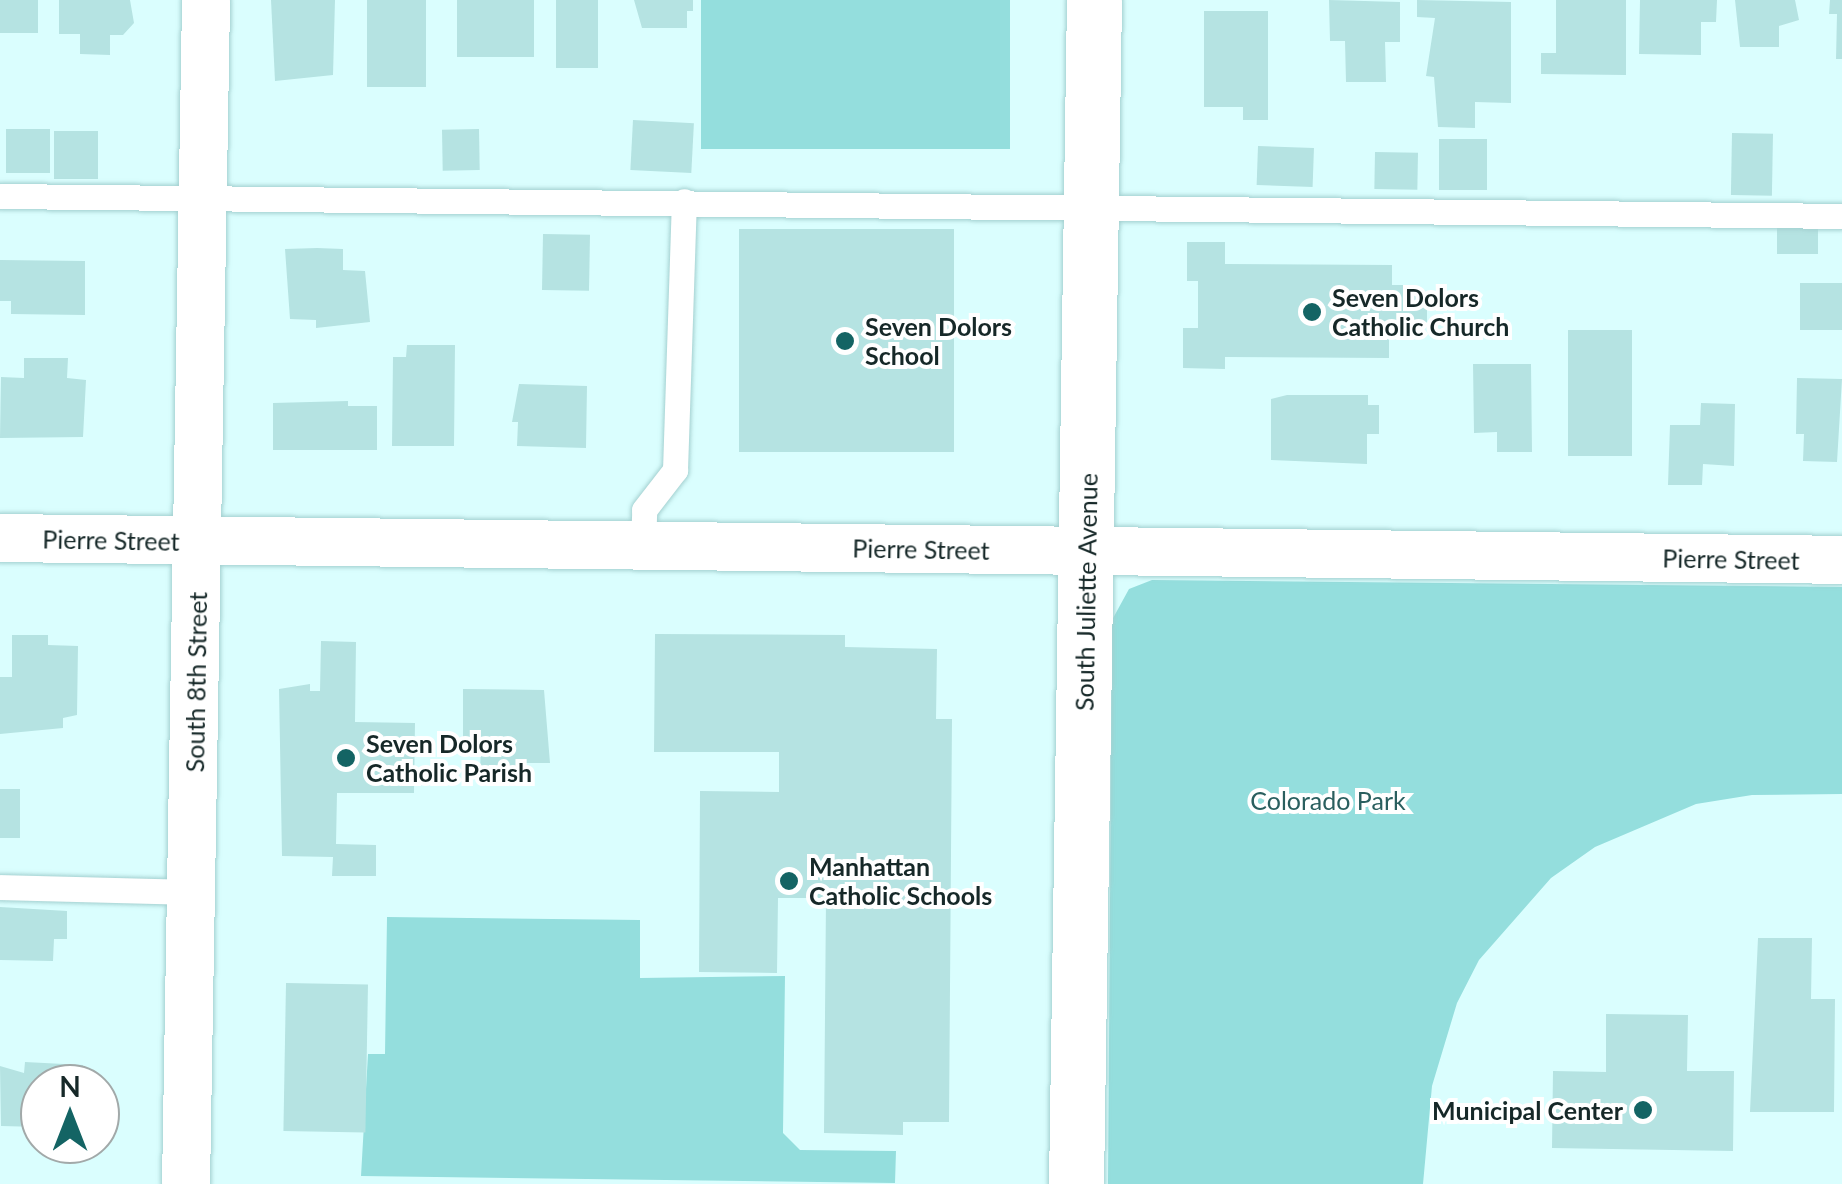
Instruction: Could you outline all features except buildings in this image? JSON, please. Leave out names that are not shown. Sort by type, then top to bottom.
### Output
[{"type":"street","name":"South 8th Street","points":[[186,1184],[206,198],[206,0]]},
{"type":"street","name":"South Juliette Avenue","points":[[1076,1184],[1094,0]]},
{"type":"street","name":"Pierre Street","points":[[0,538],[1842,560]]},
{"type":"lane","points":[[0,196],[1842,216]]},
{"type":"lane","points":[[643,546],[644,510],[675,470],[684,202]]},
{"type":"lane","points":[[0,888],[192,892]]},
{"type":"green space","points":[[701,0],[1010,0],[1010,149],[701,149]]},
{"type":"green space","name":"Colorado Park","points":[[1152,580],[1842,587],[1842,794],[1752,795],[1696,804],[1595,847],[1551,878],[1479,960],[1457,1003],[1432,1086],[1423,1184],[1108,1184],[1112,620],[1129,589]]},
{"type":"green space","points":[[387,917],[640,920],[640,978],[785,976],[783,1133],[800,1150],[896,1151],[895,1183],[361,1176],[368,1054],[385,1054]]},
{"type":"place","name":"Seven Dolors Catholic Church","points":[[1312,312]]},
{"type":"place","name":"Seven Dolors School","points":[[845,341]]},
{"type":"place","name":"Seven Dolors Catholic Parish","points":[[346,758]]},
{"type":"place","name":"Manhattan Catholic Schools","points":[[789,881]]},
{"type":"place","name":"Municipal Center","points":[[1643,1110]]}]
